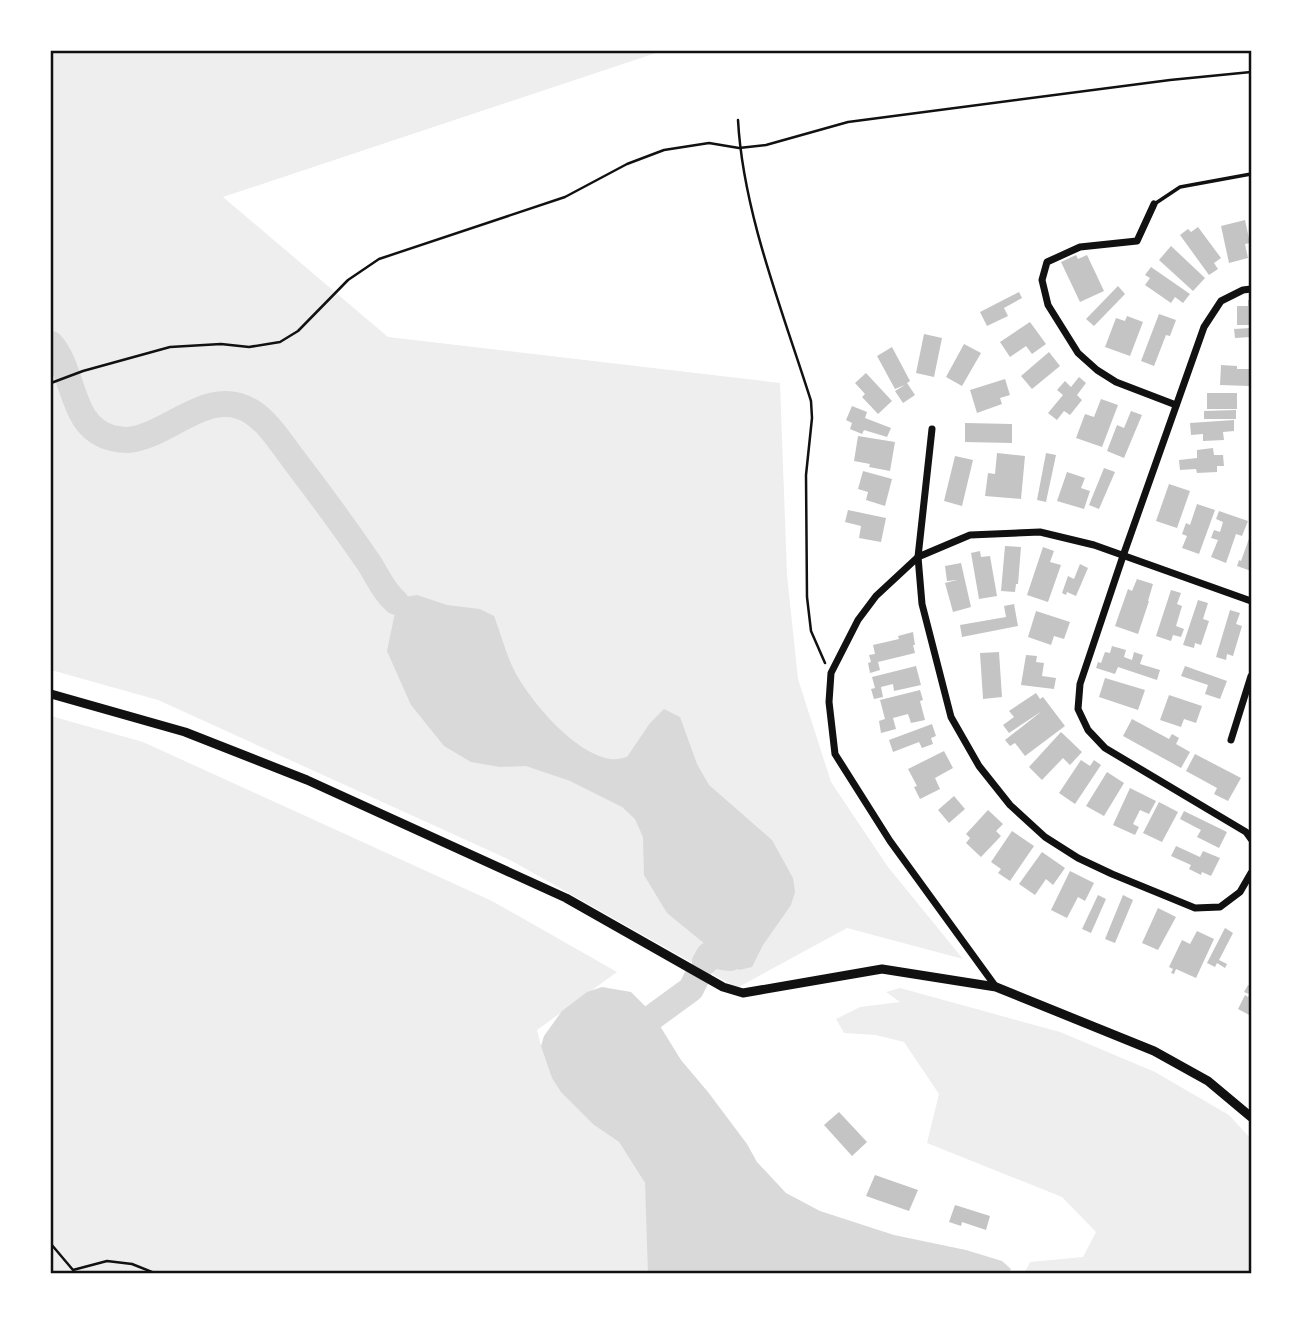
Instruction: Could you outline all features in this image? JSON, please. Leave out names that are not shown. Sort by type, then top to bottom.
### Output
[{"type":"street","points":[[1154,204],[1137,242],[1080,247],[1047,262],[1042,280],[1048,305],[1077,354],[1116,382],[1176,405]]},
{"type":"street","points":[[1251,289],[1221,301],[1204,327],[1080,684],[1078,709],[1088,730],[1105,748],[1246,832],[1251,839]]},
{"type":"street","points":[[932,429],[918,557],[922,604],[951,718],[979,766],[1010,804],[1045,837],[1078,858],[1195,908],[1220,907],[1240,892],[1251,873]]},
{"type":"street","points":[[996,987],[890,841],[835,754],[829,702],[831,673],[858,620],[876,596],[918,557],[970,535],[1040,532],[1094,545],[1251,601]]},
{"type":"street","points":[[1231,740],[1251,676]]},
{"type":"street","points":[[51,694],[186,732],[307,780],[566,898],[723,987],[743,993],[882,969],[996,987],[1154,1051],[1208,1081],[1251,1117]]},
{"type":"lane","points":[[1154,204],[1180,187],[1251,174]]},
{"type":"path","points":[[51,383],[83,371],[170,347],[221,344],[249,347],[281,342],[298,331],[348,280],[379,259],[565,197],[628,164],[664,150],[709,143],[739,148],[766,145],[848,122],[1251,72]]},
{"type":"path","points":[[738,120],[739,148],[757,232],[811,401],[812,418],[806,475],[807,597],[811,631],[831,678]]},
{"type":"path","points":[[51,1244],[72,1270],[107,1261],[132,1264],[156,1274]]},
{"type":"shaded area","points":[[51,51],[662,51],[223,197],[388,337],[780,383],[787,575],[798,679],[831,782],[888,867],[963,959],[847,928],[737,988],[512,861],[158,700],[51,670]]},
{"type":"shaded area","points":[[417,595],[447,605],[480,609],[494,616],[512,665],[532,698],[569,737],[597,755],[613,759],[627,757],[650,723],[664,709],[680,717],[697,764],[709,785],[772,840],[793,878],[795,892],[791,905],[763,945],[752,967],[739,970],[731,958],[705,944],[667,913],[644,875],[643,837],[635,819],[622,807],[570,781],[526,766],[500,767],[471,762],[444,746],[411,705],[387,651],[398,598]]},
{"type":"shaded area","points":[[51,716],[143,742],[492,901],[617,972],[537,1030],[541,1046],[594,1125],[619,1142],[645,1183],[650,1274],[51,1274]]},
{"type":"shaded area","points":[[602,987],[631,992],[652,1013],[681,1060],[747,1144],[757,1162],[786,1193],[820,1211],[894,1235],[966,1250],[1002,1261],[1011,1269],[1009,1274],[648,1274],[645,1183],[619,1142],[594,1125],[561,1092],[552,1078],[541,1046],[544,1036],[562,1011],[587,992]]},
{"type":"shaded area","points":[[900,988],[1060,1032],[1155,1072],[1229,1115],[1251,1139],[1251,1274],[1024,1274],[1030,1262],[1083,1257],[1096,1232],[1062,1197],[927,1143],[939,1094],[904,1042],[876,1035],[844,1033],[836,1019],[860,1007],[900,1002],[886,992]]},
{"type":"building","points":[[1245,220],[1250,243],[1245,244],[1248,258],[1229,263],[1221,226]]},
{"type":"building","points":[[1198,227],[1221,258],[1214,263],[1218,269],[1209,275],[1180,235],[1188,229],[1191,232]]},
{"type":"building","points":[[1171,246],[1205,278],[1193,291],[1159,260]]},
{"type":"building","points":[[1076,255],[1078,259],[1087,255],[1104,291],[1080,302],[1061,262]]},
{"type":"building","points":[[1151,267],[1190,294],[1183,303],[1175,297],[1171,303],[1145,285],[1150,278],[1145,275]]},
{"type":"building","points":[[1118,286],[1125,294],[1094,326],[1086,319]]},
{"type":"building","points":[[1019,292],[1022,298],[1004,308],[1008,316],[987,326],[980,312]]},
{"type":"building","points":[[1248,300],[1251,300],[1251,325],[1237,325],[1237,306],[1248,306]]},
{"type":"building","points":[[1159,314],[1176,320],[1170,336],[1166,335],[1154,366],[1141,361]]},
{"type":"building","points":[[1127,316],[1143,322],[1130,356],[1105,347],[1116,318],[1125,321]]},
{"type":"building","points":[[1030,322],[1046,344],[1032,354],[1026,346],[1010,357],[1000,342]]},
{"type":"building","points":[[1251,328],[1251,337],[1235,338],[1234,329]]},
{"type":"building","points":[[924,334],[942,338],[934,377],[916,373]]},
{"type":"building","points":[[964,344],[981,353],[962,386],[946,377]]},
{"type":"building","points":[[892,347],[915,395],[903,403],[895,391],[905,385],[895,389],[877,356]]},
{"type":"building","points":[[1049,352],[1060,366],[1032,389],[1021,376]]},
{"type":"building","points":[[1221,365],[1251,369],[1250,386],[1220,385]]},
{"type":"building","points":[[866,373],[892,401],[878,414],[862,397],[865,394],[855,383]]},
{"type":"building","points":[[1079,377],[1086,383],[1077,395],[1082,400],[1070,415],[1064,411],[1057,420],[1048,413],[1063,395],[1057,390],[1065,381],[1071,387]]},
{"type":"building","points":[[1005,379],[1010,395],[1000,398],[1002,404],[977,413],[970,390]]},
{"type":"building","points":[[1207,393],[1237,393],[1237,409],[1207,409]]},
{"type":"building","points":[[1101,399],[1118,405],[1102,447],[1076,438],[1085,414],[1094,417]]},
{"type":"building","points":[[852,406],[867,412],[865,418],[891,428],[887,437],[864,430],[862,434],[850,429],[852,423],[846,420]]},
{"type":"building","points":[[1236,410],[1236,419],[1204,419],[1204,411]]},
{"type":"building","points":[[1131,411],[1142,415],[1124,458],[1107,451],[1117,425],[1124,428]]},
{"type":"building","points":[[1234,420],[1234,431],[1223,432],[1224,440],[1203,441],[1203,434],[1191,435],[1190,423]]},
{"type":"building","points":[[965,423],[1012,424],[1012,443],[965,442]]},
{"type":"building","points":[[858,436],[895,442],[890,471],[854,461]]},
{"type":"building","points":[[1213,448],[1214,455],[1223,455],[1224,466],[1217,466],[1217,472],[1180,470],[1179,460],[1197,458],[1197,450]]},
{"type":"building","points":[[997,453],[1025,456],[1021,499],[985,496],[988,473],[995,474]]},
{"type":"building","points":[[1046,453],[1056,455],[1046,502],[1037,500]]},
{"type":"building","points":[[955,456],[973,460],[962,506],[944,501]]},
{"type":"building","points":[[1104,468],[1115,472],[1099,509],[1089,505]]},
{"type":"building","points":[[863,471],[892,479],[885,506],[866,500],[868,492],[858,489]]},
{"type":"building","points":[[1067,472],[1085,478],[1081,488],[1090,491],[1084,509],[1057,501]]},
{"type":"building","points":[[1169,484],[1190,491],[1177,528],[1156,521]]},
{"type":"building","points":[[1197,504],[1215,510],[1199,554],[1182,548],[1187,536],[1182,534],[1186,523],[1190,525]]},
{"type":"building","points":[[848,510],[886,518],[881,542],[859,538],[861,526],[845,522]]},
{"type":"building","points":[[1219,511],[1248,521],[1242,536],[1236,534],[1226,563],[1211,557],[1218,540],[1211,538],[1214,530],[1220,532],[1223,522],[1216,519]]},
{"type":"building","points":[[1251,533],[1251,571],[1237,566]]},
{"type":"building","points":[[1005,546],[1021,547],[1015,592],[1001,591]]},
{"type":"building","points":[[1043,547],[1054,551],[1050,562],[1061,565],[1048,602],[1027,595]]},
{"type":"building","points":[[980,551],[981,557],[990,556],[997,596],[979,599],[971,553]]},
{"type":"building","points":[[961,563],[971,607],[953,612],[945,583],[957,580],[947,581],[945,566]]},
{"type":"building","points":[[1080,564],[1088,568],[1076,596],[1062,593],[1068,576],[1074,579]]},
{"type":"building","points":[[1137,579],[1153,584],[1138,634],[1115,626],[1128,589],[1132,591]]},
{"type":"building","points":[[1171,590],[1181,593],[1177,604],[1182,606],[1176,626],[1184,629],[1181,637],[1173,635],[1171,641],[1156,636]]},
{"type":"building","points":[[1198,600],[1208,603],[1203,619],[1209,621],[1201,645],[1195,643],[1194,648],[1183,645]]},
{"type":"building","points":[[1014,604],[1018,626],[962,637],[960,625],[1006,617],[1004,606]]},
{"type":"building","points":[[1230,610],[1240,613],[1236,624],[1242,626],[1233,656],[1227,654],[1226,660],[1216,657]]},
{"type":"building","points":[[1036,611],[1070,622],[1064,639],[1054,636],[1051,645],[1028,637]]},
{"type":"building","points":[[913,632],[915,653],[878,662],[880,670],[870,673],[868,663],[871,662],[869,655],[875,654],[873,645],[899,639],[898,636]]},
{"type":"building","points":[[1112,646],[1126,650],[1124,657],[1132,660],[1134,652],[1143,655],[1140,664],[1160,670],[1157,680],[1118,667],[1115,674],[1096,668],[1105,652],[1110,653]]},
{"type":"building","points":[[999,652],[1002,697],[983,699],[980,653]]},
{"type":"building","points":[[1026,655],[1037,656],[1036,662],[1044,663],[1042,676],[1056,678],[1054,689],[1021,685]]},
{"type":"building","points":[[916,666],[921,685],[894,691],[893,684],[881,687],[883,697],[874,699],[872,677]]},
{"type":"building","points":[[1185,666],[1227,681],[1220,699],[1205,694],[1208,685],[1181,676]]},
{"type":"building","points":[[1105,678],[1145,690],[1138,710],[1099,697]]},
{"type":"building","points":[[920,690],[925,720],[911,723],[908,714],[893,718],[896,729],[881,733],[879,721],[885,719],[880,700]]},
{"type":"building","points":[[1036,693],[1040,699],[1043,697],[1065,726],[1025,756],[1015,743],[1010,746],[1005,740],[1042,711],[1009,733],[1003,725],[1014,717],[1009,711]]},
{"type":"building","points":[[1169,695],[1202,706],[1196,723],[1184,719],[1181,727],[1160,720]]},
{"type":"building","points":[[1132,719],[1169,739],[1172,734],[1179,738],[1176,744],[1190,752],[1181,768],[1123,736]]},
{"type":"building","points":[[932,724],[936,736],[931,738],[933,744],[922,748],[919,742],[893,752],[889,740]]},
{"type":"building","points":[[1061,732],[1082,752],[1070,765],[1063,758],[1042,780],[1029,767]]},
{"type":"building","points":[[944,751],[953,768],[935,778],[940,789],[920,799],[908,769]]},
{"type":"building","points":[[1195,754],[1241,778],[1228,801],[1214,794],[1217,788],[1186,771]]},
{"type":"building","points":[[1081,760],[1090,766],[1094,760],[1101,765],[1075,804],[1059,793]]},
{"type":"building","points":[[1107,772],[1124,783],[1104,816],[1086,806]]},
{"type":"building","points":[[1130,788],[1156,801],[1149,814],[1140,810],[1133,824],[1139,827],[1135,835],[1113,825]]},
{"type":"building","points":[[954,796],[965,809],[949,823],[938,810]]},
{"type":"building","points":[[1159,802],[1178,812],[1162,842],[1143,833]]},
{"type":"building","points":[[988,810],[1003,824],[996,831],[1001,836],[981,857],[966,843],[970,838],[966,834]]},
{"type":"building","points":[[1184,811],[1227,832],[1219,848],[1197,837],[1201,830],[1180,819]]},
{"type":"building","points":[[1012,831],[1034,846],[1010,881],[998,873],[1001,869],[991,862]]},
{"type":"building","points":[[1176,846],[1200,857],[1203,851],[1220,858],[1211,876],[1189,869],[1191,865],[1171,856]]},
{"type":"building","points":[[1042,852],[1065,868],[1053,885],[1046,879],[1035,895],[1019,884]]},
{"type":"building","points":[[1070,871],[1094,883],[1085,901],[1078,897],[1067,918],[1051,910]]},
{"type":"building","points":[[1098,895],[1106,899],[1091,933],[1082,929]]},
{"type":"building","points":[[1123,895],[1133,900],[1115,943],[1105,939]]},
{"type":"building","points":[[1158,908],[1176,917],[1158,950],[1142,943]]},
{"type":"building","points":[[1225,928],[1233,933],[1219,960],[1227,964],[1225,968],[1217,963],[1215,967],[1207,963]]},
{"type":"building","points":[[1197,931],[1214,939],[1196,978],[1176,969],[1174,974],[1171,973],[1173,969],[1169,967],[1182,940],[1190,944]]},
{"type":"building","points":[[1248,985],[1251,986],[1251,1016],[1238,1009],[1245,995],[1248,997],[1249,994],[1244,992]]},
{"type":"building","points":[[839,1112],[867,1142],[852,1156],[824,1125]]},
{"type":"building","points":[[875,1175],[918,1190],[909,1211],[866,1196]]},
{"type":"building","points":[[955,1205],[990,1216],[986,1230],[962,1222],[961,1226],[949,1222]]},
{"type":"waterway","points":[[51,344],[65,369],[80,411],[98,432],[112,438],[127,440],[143,437],[189,414],[220,404],[236,405],[252,412],[275,434],[396,602]]},
{"type":"waterway","points":[[705,962],[709,955],[731,958]]},
{"type":"waterway","points":[[654,1016],[691,989],[698,975]]}]
